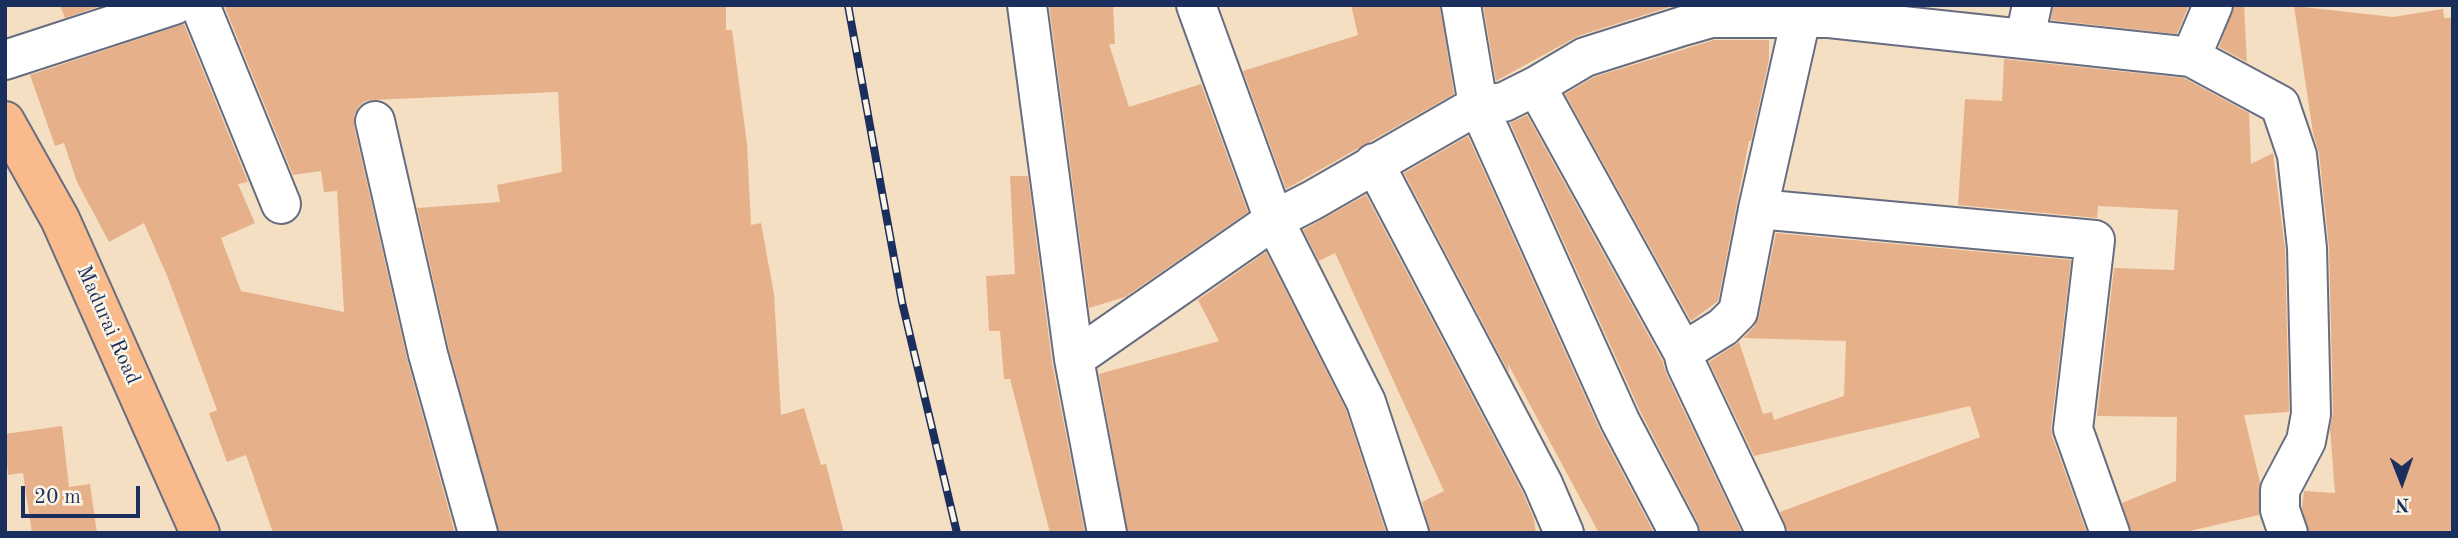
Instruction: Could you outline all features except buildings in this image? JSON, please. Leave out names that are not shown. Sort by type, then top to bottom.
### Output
[{"type":"main road","name":"Madurai Road","points":[[5,121],[61,219],[200,533]]},
{"type":"street","points":[[5,60],[174,5]]},
{"type":"street","points":[[200,5],[281,204]]},
{"type":"street","points":[[1027,5],[1074,359],[1107,533]]},
{"type":"street","points":[[1196,5],[1274,220],[1366,402],[1409,533]]},
{"type":"street","points":[[1461,5],[1478,105],[1620,421],[1679,533]]},
{"type":"street","points":[[2191,57],[2213,5]]},
{"type":"street","points":[[1074,359],[1274,220],[1478,105],[1504,102],[1585,57],[1712,11],[1801,18],[2028,22],[2191,57],[2280,105],[2297,155],[2307,248],[2312,414],[2306,441],[2280,490],[2280,510],[2288,533]]},
{"type":"street","points":[[1683,352],[1723,327],[1738,312],[1801,18]]},
{"type":"street","points":[[1536,86],[1683,352],[1686,364],[1766,533]]},
{"type":"street","points":[[375,121],[428,354],[478,533]]},
{"type":"street","points":[[1374,163],[1543,484],[1564,533]]},
{"type":"street","points":[[1758,209],[2095,240],[2073,429],[2110,533]]},
{"type":"railway","points":[[848,5],[902,302],[957,533]]}]
